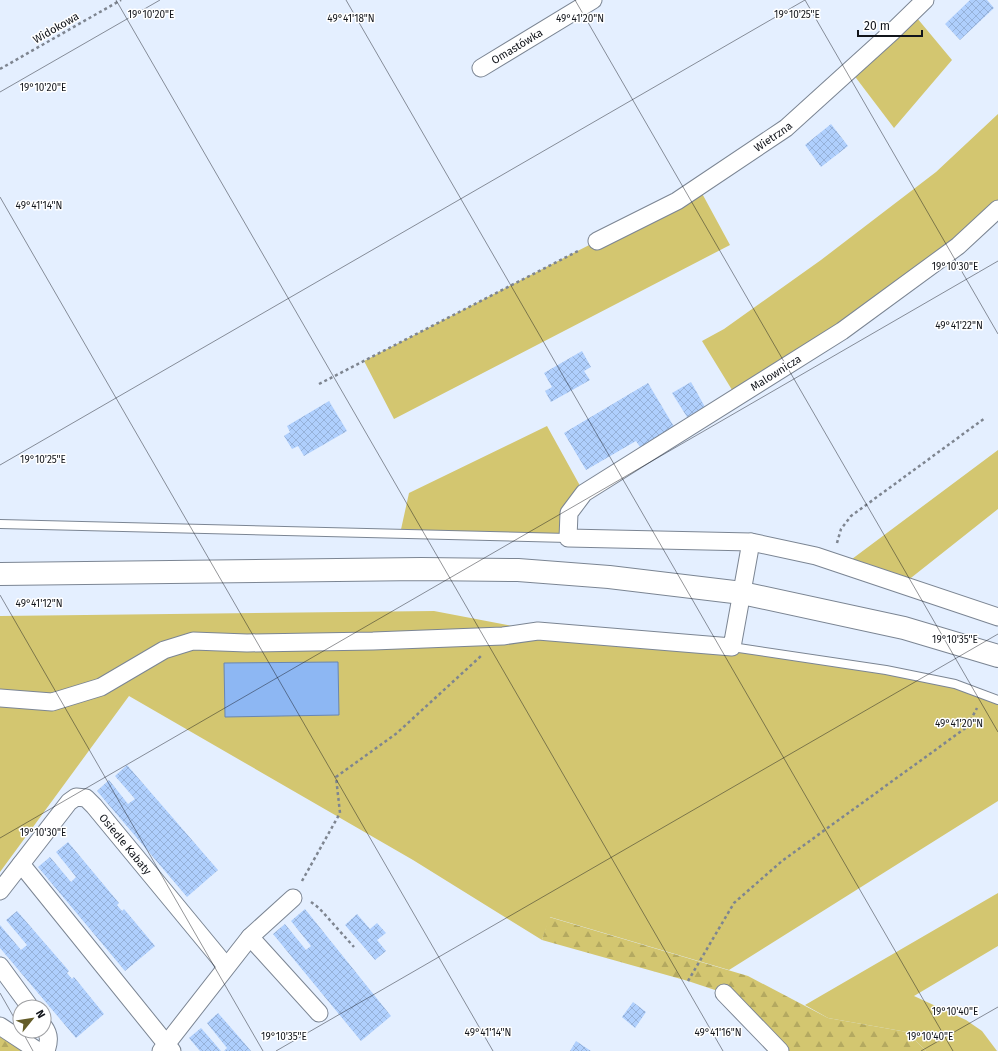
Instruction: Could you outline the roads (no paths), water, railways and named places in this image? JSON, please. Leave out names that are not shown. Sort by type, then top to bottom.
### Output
[{"type":"main road","points":[[0,574],[421,569],[511,570],[609,577],[742,593],[904,628],[998,656]]},
{"type":"street","name":"Omastówka","points":[[481,68],[593,0]]},
{"type":"street","name":"Wietrzna","points":[[597,241],[677,201],[786,128],[925,0]]},
{"type":"street","name":"Malownicza","points":[[568,538],[569,513],[584,493],[842,331],[958,246],[998,209]]},
{"type":"street","points":[[568,538],[751,542],[816,556],[998,617]]},
{"type":"street","points":[[0,698],[52,702],[101,687],[164,650],[193,641],[247,643],[358,641],[503,636],[538,631],[732,647],[751,542]]},
{"type":"street","name":"Osiedle Kabaty","points":[[0,891],[69,802],[76,797],[86,798],[226,966]]},
{"type":"street","points":[[21,864],[166,1049],[226,966],[250,937],[293,898]]},
{"type":"street","points":[[250,937],[319,1013]]},
{"type":"street","points":[[0,966],[24,999]]},
{"type":"street","points":[[724,993],[780,1051]]},
{"type":"street","points":[[0,1026],[38,1051]]},
{"type":"street","points":[[46,1051],[49,1039]]},
{"type":"lane","points":[[0,524],[568,538]]},
{"type":"lane","points":[[732,647],[886,670],[955,684],[998,700]]},
{"type":"water","points":[[338,662],[339,715],[225,717],[224,663]]}]
